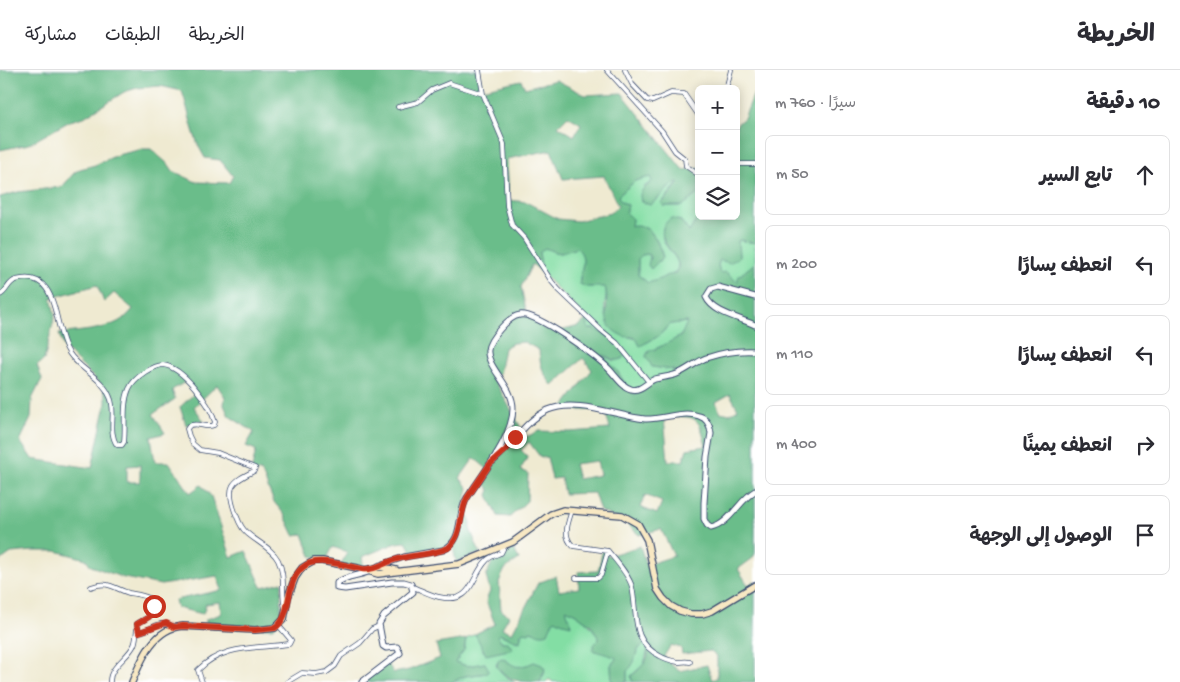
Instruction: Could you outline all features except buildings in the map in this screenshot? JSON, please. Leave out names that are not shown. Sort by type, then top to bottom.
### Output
[{"type":"main road","points":[[132,682],[146,652],[154,640],[174,627],[255,630],[271,629],[279,626],[284,619],[295,578],[302,568],[314,561],[322,561],[378,574],[459,564],[504,547],[528,532],[551,514],[563,510],[622,515],[638,524],[647,540],[657,589],[671,606],[680,611],[702,614],[712,611],[755,585]]},
{"type":"main road","points":[[366,571],[375,567],[398,571]]},
{"type":"street","points":[[479,70],[483,94],[504,144],[507,206],[512,225],[524,238],[552,282],[601,330],[618,343],[649,382]]},
{"type":"street","points":[[607,70],[662,131],[675,151],[685,159],[686,166],[695,172]]},
{"type":"street","points":[[624,70],[632,84],[647,100],[653,101],[671,93],[684,94],[695,110]]},
{"type":"street","points":[[727,85],[731,70]]},
{"type":"street","points":[[398,107],[418,102],[432,90],[449,83],[483,94]]},
{"type":"street","points":[[740,164],[755,164]]},
{"type":"street","points":[[0,295],[15,280],[34,279],[44,284],[52,299],[56,319],[67,351],[101,382],[110,397],[113,406],[113,434],[117,445],[122,445],[124,442],[126,402],[129,390],[143,373],[161,365],[172,368],[194,386],[215,422],[214,425],[209,427],[194,424],[189,426],[188,433],[193,444],[200,450],[218,453],[253,466],[255,469],[235,481],[230,490],[230,498],[244,530],[273,553],[278,560],[284,576],[282,596],[286,611]]},
{"type":"street","points":[[755,297],[718,288],[711,289],[706,297],[709,303],[716,308],[755,325]]},
{"type":"street","points":[[375,567],[404,557],[443,550],[452,545],[458,536],[464,504],[490,464],[511,422],[513,409],[508,390],[489,358],[488,348],[491,340],[512,318],[519,315],[529,316],[579,344],[610,369],[628,388],[634,390],[656,379],[677,374],[699,361],[715,355],[755,351]]},
{"type":"street","points":[[490,464],[506,450],[530,422],[548,410],[557,407],[567,406],[608,411],[646,419],[697,415],[706,419],[711,433],[707,457],[704,503],[704,519],[707,525],[711,528],[717,527],[726,520],[748,495],[755,491]]},
{"type":"street","points":[[573,510],[567,526],[566,535],[569,542],[573,546],[608,551],[631,585],[636,609],[635,625],[648,647],[659,656],[679,662],[690,662]]},
{"type":"street","points":[[366,571],[355,577],[340,580],[337,582],[338,588],[346,590],[397,582],[408,583],[446,598],[463,595],[469,590],[487,560],[501,553],[504,547]]},
{"type":"street","points":[[576,578],[594,579],[601,575],[608,551]]},
{"type":"street","points":[[91,587],[108,585],[148,597],[154,606],[149,617],[139,622],[135,644],[110,675],[110,682]]},
{"type":"street","points":[[286,682],[302,673],[316,674],[331,669],[342,656],[360,643],[372,629],[378,626],[384,616],[412,594],[413,586]]},
{"type":"street","points":[[137,629],[139,632],[144,631],[166,623],[174,627]]},
{"type":"street","points":[[202,682],[198,670],[224,653],[239,648],[289,644],[290,640],[279,626]]},
{"type":"street","points":[[362,682],[400,654],[397,647],[386,648],[383,646],[378,626]]},
{"type":"green space","points":[[0,70],[477,70],[482,89],[521,80],[525,88],[556,80],[585,95],[622,93],[683,170],[695,168],[695,196],[682,206],[663,206],[662,203],[679,183],[677,182],[650,205],[641,201],[640,194],[652,181],[650,177],[635,181],[618,196],[620,201],[628,205],[626,213],[632,219],[631,226],[641,226],[651,232],[663,257],[651,269],[648,265],[650,257],[648,254],[642,255],[638,259],[638,275],[648,283],[674,274],[678,267],[678,262],[662,233],[668,220],[672,218],[682,222],[689,232],[696,220],[740,220],[740,122],[744,118],[755,91],[755,243],[739,240],[739,257],[730,263],[720,260],[718,265],[720,273],[726,272],[737,282],[739,276],[755,263],[755,553],[753,558],[738,569],[748,585],[755,581],[755,682],[633,682],[631,676],[642,667],[647,659],[648,650],[646,645],[643,645],[627,671],[627,682],[612,682],[611,665],[616,659],[615,657],[592,650],[599,639],[591,625],[566,609],[571,625],[555,619],[548,633],[524,632],[521,634],[520,642],[499,634],[497,636],[502,642],[508,642],[513,649],[486,655],[475,634],[495,624],[486,601],[490,591],[486,576],[492,562],[513,548],[519,559],[505,569],[499,582],[501,610],[509,616],[502,628],[512,633],[538,583],[556,576],[559,591],[579,588],[578,572],[598,571],[603,548],[608,556],[640,546],[646,565],[674,556],[661,529],[639,535],[626,523],[600,511],[594,493],[564,494],[561,478],[552,479],[547,457],[541,458],[529,442],[521,450],[528,457],[520,470],[528,473],[527,501],[510,517],[498,516],[488,495],[490,490],[483,481],[490,471],[474,458],[460,478],[468,488],[464,507],[471,522],[470,529],[480,553],[456,562],[453,547],[431,552],[412,552],[406,542],[396,543],[362,557],[364,569],[340,567],[347,552],[333,547],[326,560],[311,556],[303,534],[294,535],[284,514],[274,502],[261,471],[251,473],[256,450],[246,446],[254,432],[229,416],[224,405],[225,397],[217,385],[194,407],[204,421],[186,425],[180,407],[194,394],[185,382],[172,390],[175,399],[153,414],[165,433],[151,437],[155,462],[169,462],[190,493],[201,485],[211,496],[231,557],[246,551],[262,587],[282,582],[282,616],[274,628],[206,627],[206,619],[221,614],[220,602],[206,604],[203,614],[177,608],[175,600],[222,590],[217,576],[161,585],[124,578],[91,566],[86,559],[56,551],[11,553],[0,561],[0,197],[18,192],[62,187],[80,169],[95,165],[117,155],[143,149],[151,149],[173,171],[196,182],[229,183],[233,176],[220,160],[205,158],[194,134],[182,91],[160,86],[137,88],[124,92],[84,117],[70,121],[29,144],[0,150]],"holes":[[[568,116],[581,124],[574,136],[558,126]],[[551,150],[563,179],[604,176],[618,206],[610,213],[578,221],[558,219],[526,202],[509,200],[507,159]],[[545,248],[561,253],[577,248],[581,252],[583,261],[580,284],[586,287],[605,287],[606,313],[609,325],[623,336],[636,338],[640,346],[657,337],[671,324],[687,322],[681,336],[656,349],[650,350],[646,356],[652,367],[674,370],[671,375],[651,383],[644,391],[635,395],[603,355],[611,359],[620,360],[626,354],[605,334],[588,329],[587,319],[579,326],[560,331],[545,329],[527,315],[521,287],[532,264],[537,268],[541,266],[539,253]],[[97,285],[104,302],[114,293],[133,309],[118,322],[109,326],[59,334],[64,348],[103,387],[106,395],[106,404],[92,468],[32,459],[20,441],[31,418],[32,399],[42,379],[37,366],[44,360],[55,315],[51,298]],[[524,342],[539,350],[543,370],[553,386],[583,358],[592,370],[564,406],[576,410],[605,410],[610,429],[569,432],[539,431],[526,437],[494,379],[499,374],[504,348],[513,343]],[[730,394],[738,409],[730,414],[720,412],[716,402]],[[664,417],[689,417],[694,419],[701,428],[706,446],[687,449],[683,461],[668,461]],[[597,461],[600,475],[578,479],[574,464]],[[140,465],[140,482],[127,482],[127,466]],[[645,495],[662,502],[657,514],[640,507]],[[671,645],[681,648],[682,654],[711,651],[717,656],[717,678],[712,680],[707,665],[679,671],[664,656]]]},
{"type":"green space","points":[[650,176],[653,181],[644,187],[641,201],[650,205],[677,182],[679,182],[663,201],[663,206],[682,206],[695,196],[696,220],[689,232],[680,220],[663,227],[664,241],[674,256],[678,267],[675,272],[666,278],[648,283],[638,275],[638,259],[642,255],[648,254],[653,267],[663,257],[662,253],[656,239],[647,229],[641,226],[631,226],[632,219],[626,213],[628,205],[620,201],[618,196],[635,181]]},
{"type":"green space","points":[[739,240],[755,243],[755,263],[739,276],[737,283],[726,272],[720,273],[718,265],[720,260],[727,262],[739,257]]},
{"type":"green space","points":[[545,248],[561,253],[578,248],[583,257],[580,284],[590,287],[605,286],[607,320],[614,331],[619,334],[646,343],[657,337],[671,324],[688,322],[682,334],[648,352],[646,356],[653,367],[674,370],[671,375],[650,385],[639,394],[635,395],[632,392],[617,371],[602,355],[614,361],[623,358],[596,329],[588,329],[587,319],[537,268],[541,264],[539,253]]},
{"type":"green space","points":[[565,608],[585,620],[593,629],[599,639],[592,650],[615,656],[616,659],[611,665],[612,682],[553,682],[549,679],[546,682],[540,682],[545,672],[527,665],[514,667],[504,658],[496,664],[497,667],[509,679],[515,682],[452,682],[465,676],[487,673],[485,663],[467,666],[455,662],[464,650],[466,639],[475,634],[482,645],[483,651],[492,653],[512,649],[498,638],[499,634],[517,642],[521,639],[521,633],[530,631],[537,633],[550,625],[555,619],[570,624]]},
{"type":"green space","points":[[466,639],[464,650],[455,662],[467,666],[485,663],[489,670],[487,673],[465,676],[452,682],[363,682],[387,663],[394,673],[409,670],[440,658],[436,644]]},
{"type":"green space","points":[[643,645],[648,649],[644,664],[631,676],[633,682],[627,682],[627,671]]},
{"type":"green space","points":[[502,658],[520,667],[534,662],[542,665],[545,669],[540,682],[521,681],[506,676],[497,667],[498,660]]},
{"type":"route","points":[[154,606],[149,617],[137,624],[139,632],[162,623],[170,624],[174,627],[271,629],[282,623],[291,587],[295,578],[307,564],[314,561],[322,561],[364,570],[404,557],[448,548],[458,536],[464,504],[467,498],[490,464],[506,450],[515,437]]}]
